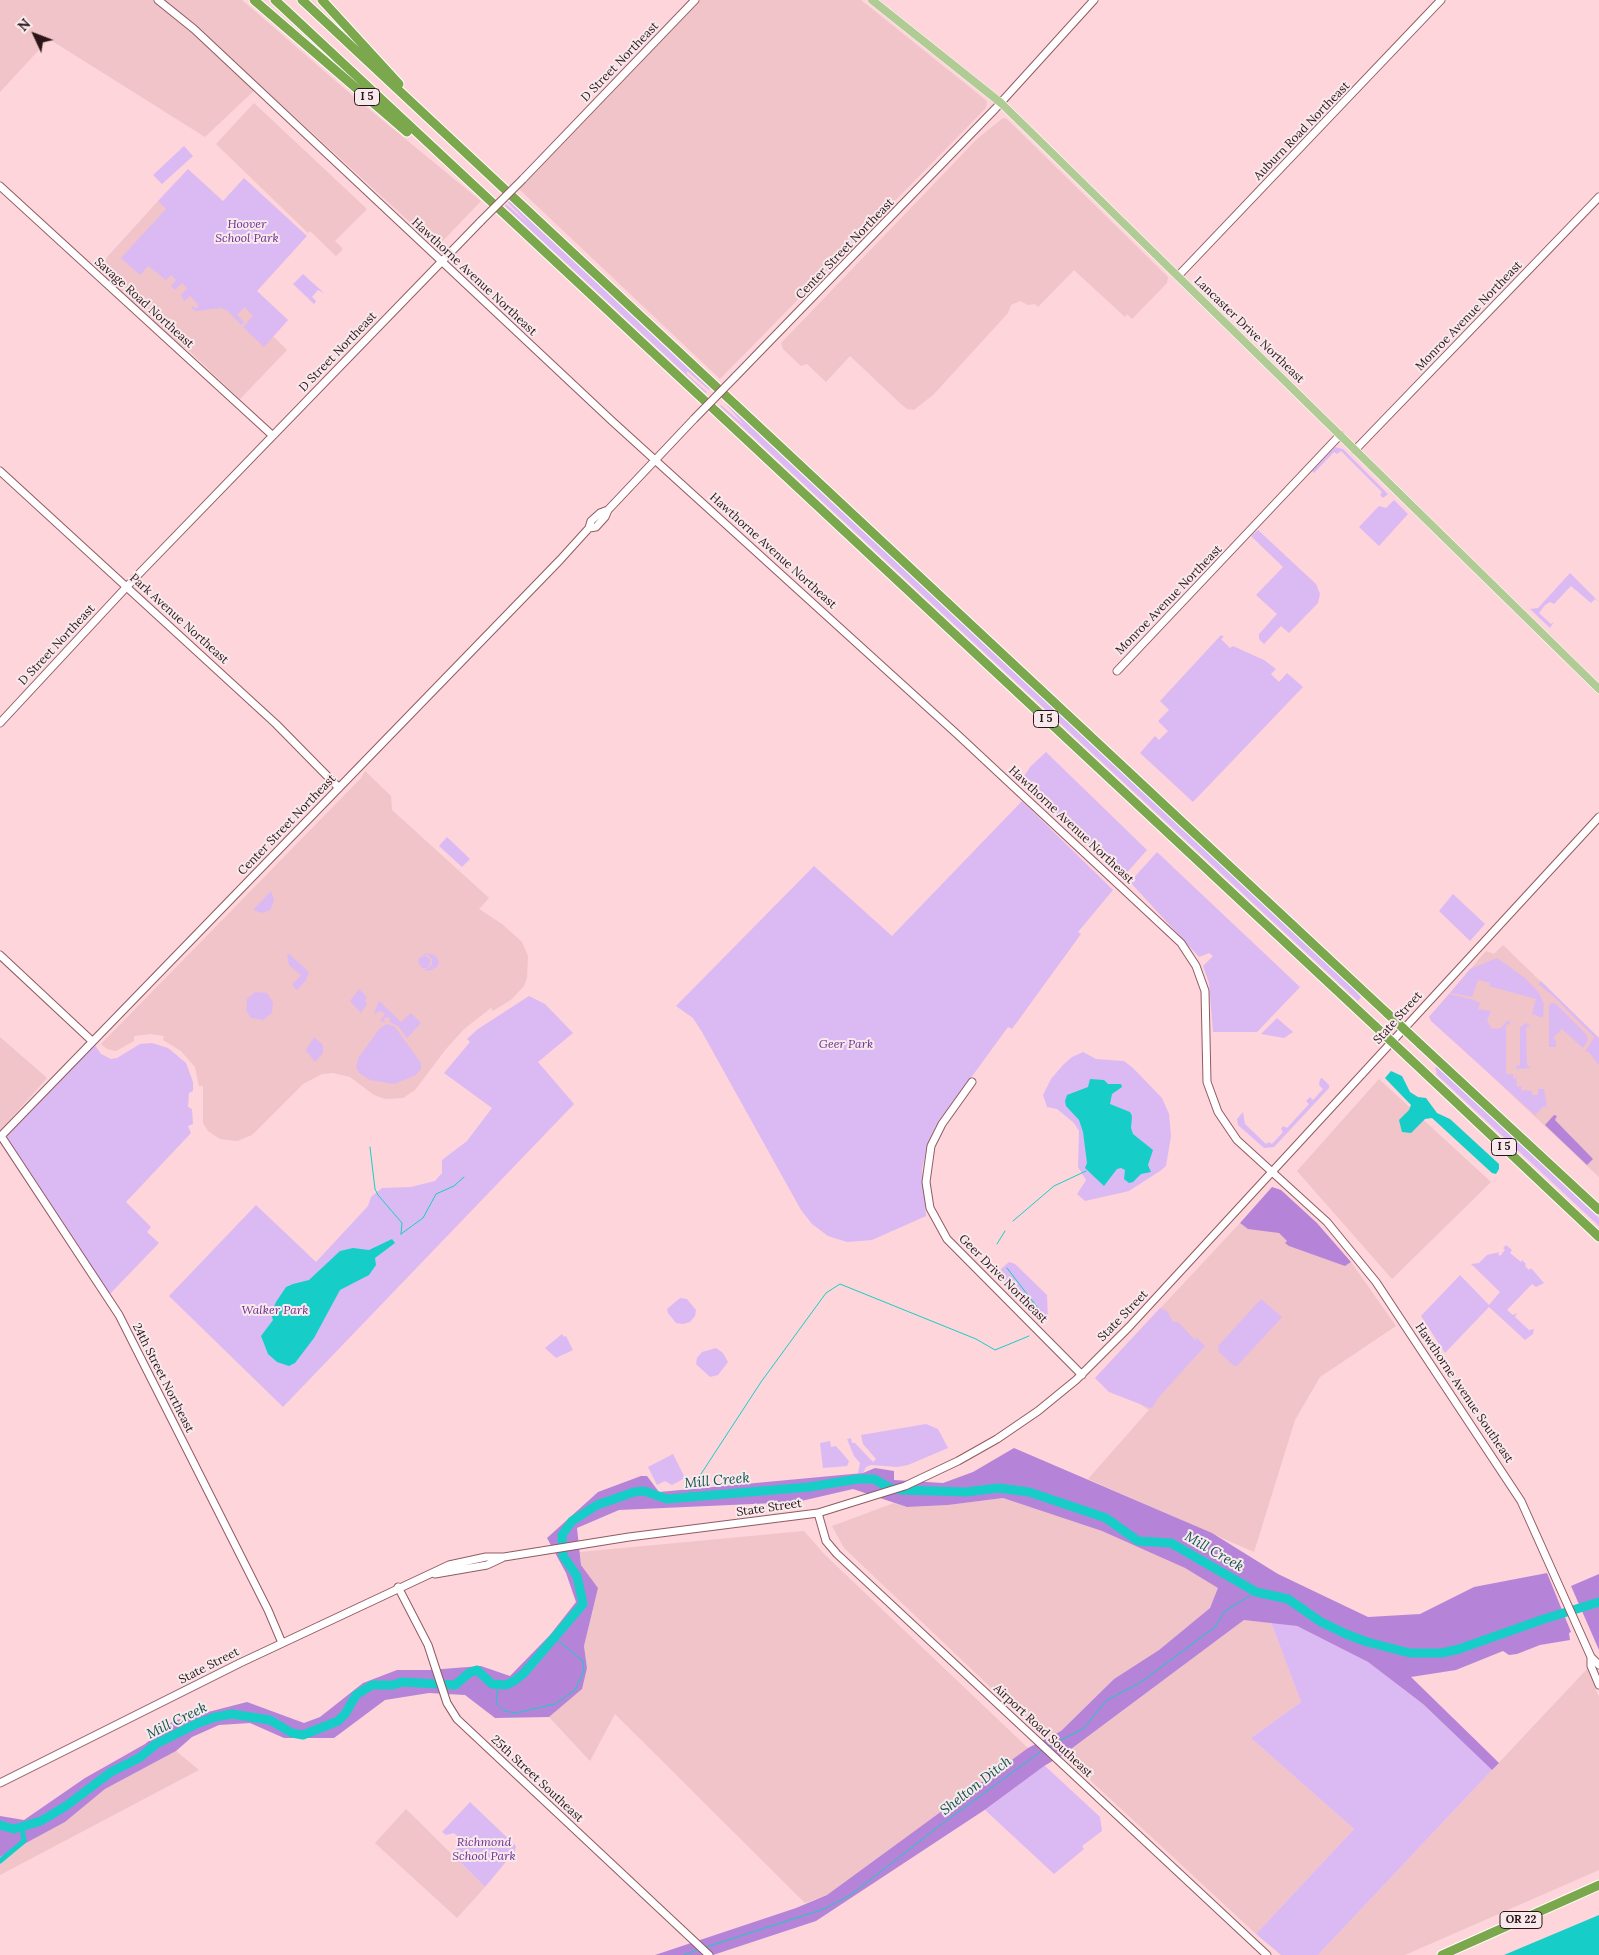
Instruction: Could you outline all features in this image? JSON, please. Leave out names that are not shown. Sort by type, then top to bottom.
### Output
[{"type":"highway","name":"I 5","points":[[254,0],[443,164],[482,193]]},
{"type":"highway","name":"I 5","points":[[275,0],[1599,1237]]},
{"type":"highway","name":"I 5","points":[[302,0],[1599,1210]]},
{"type":"highway","points":[[322,0],[393,77],[418,108]]},
{"type":"highway","name":"OR 22","points":[[1442,1955],[1599,1885]]},
{"type":"main road","name":"Hawthorne Avenue Northeast","points":[[158,0],[194,29],[441,262],[1038,809],[1181,943],[1196,966],[1205,992],[1206,1068],[1211,1096],[1230,1132],[1273,1172]]},
{"type":"main road","name":"D Street Northeast","points":[[0,723],[126,587],[272,435],[695,0]]},
{"type":"main road","name":"Lancaster Drive Northeast","points":[[872,0],[1001,103],[1599,689]]},
{"type":"main road","name":"Center Street Northeast","points":[[0,1136],[589,528],[596,527],[605,517],[608,510],[694,419],[1001,103],[1094,0]]},
{"type":"main road","name":"Auburn Road Northeast","points":[[1178,276],[1441,0]]},
{"type":"main road","name":"Savage Road Northeast","points":[[0,186],[272,435]]},
{"type":"main road","name":"Monroe Avenue Northeast","points":[[1355,450],[1599,197]]},
{"type":"main road","name":"Monroe Avenue Northeast","points":[[1117,671],[1340,435]]},
{"type":"main road","name":"Park Avenue Northeast","points":[[0,471],[276,724],[339,788]]},
{"type":"main road","name":"State Street","points":[[0,1783],[282,1643],[398,1587],[450,1565],[468,1560],[504,1557],[818,1513],[876,1496],[919,1480],[997,1439],[1038,1411],[1082,1374],[1273,1172],[1599,817]]},
{"type":"main road","points":[[0,955],[92,1041]]},
{"type":"main road","name":"Geer Drive Northeast","points":[[972,1082],[942,1124],[931,1146],[926,1182],[930,1208],[942,1232],[953,1246],[1035,1325],[1082,1374]]},
{"type":"main road","name":"24th Street Northeast","points":[[0,1136],[119,1315],[265,1605],[282,1643]]},
{"type":"main road","name":"Hawthorne Avenue Southeast","points":[[1273,1172],[1327,1222],[1376,1282],[1520,1500],[1591,1657],[1599,1665]]},
{"type":"main road","name":"Airport Road Southeast","points":[[818,1513],[826,1541],[837,1554],[1267,1955]]},
{"type":"main road","name":"25th Street Southeast","points":[[398,1587],[428,1645],[451,1711],[463,1725],[708,1955]]},
{"type":"main road","name":"Hawthorne Avenue Southeast","points":[[1591,1657],[1591,1666],[1599,1685]]},
{"type":"shaded area","points":[[0,0],[242,0],[353,96],[481,201],[437,247],[260,85],[205,137],[49,39],[0,92]]},
{"type":"shaded area","points":[[700,0],[861,0],[987,101],[986,108],[720,379],[519,189]]},
{"type":"shaded area","points":[[254,103],[367,209],[335,241],[343,249],[336,256],[310,231],[308,233],[216,144]]},
{"type":"shaded area","points":[[1003,118],[1007,119],[1168,277],[1167,283],[1132,319],[1127,314],[1125,317],[1074,270],[1038,307],[1035,304],[1028,305],[1020,301],[1011,305],[1008,313],[934,394],[914,410],[907,409],[901,404],[850,356],[826,382],[807,364],[801,366],[783,349],[781,343],[978,138]]},
{"type":"shaded area","points":[[158,201],[288,320],[273,336],[287,350],[240,399],[99,271],[99,266]]},
{"type":"shaded area","points":[[365,771],[391,796],[392,810],[489,898],[479,909],[502,924],[522,942],[528,956],[527,978],[524,986],[512,999],[493,1011],[491,1008],[464,1029],[446,1049],[415,1090],[403,1098],[385,1099],[374,1095],[350,1077],[333,1073],[322,1074],[303,1084],[252,1135],[237,1141],[220,1139],[208,1131],[203,1123],[203,1086],[199,1086],[195,1067],[181,1051],[163,1040],[164,1036],[151,1034],[134,1036],[134,1041],[116,1051],[107,1049],[101,1044],[361,778]]},
{"type":"shaded area","points":[[1503,945],[1599,1038],[1599,1177],[1429,1017],[1486,951],[1494,954]]},
{"type":"shaded area","points":[[0,1037],[47,1078],[0,1131]]},
{"type":"shaded area","points":[[1379,1079],[1491,1182],[1392,1279],[1297,1171]]},
{"type":"shaded area","points":[[1554,1115],[1557,1116],[1555,1120],[1593,1159],[1587,1165],[1545,1125]]},
{"type":"shaded area","points":[[1272,1187],[1281,1190],[1317,1223],[1351,1262],[1345,1266],[1289,1246],[1279,1233],[1248,1229],[1240,1223]]},
{"type":"shaded area","points":[[1240,1223],[1249,1228],[1279,1233],[1287,1241],[1345,1266],[1351,1262],[1396,1326],[1320,1377],[1295,1420],[1254,1552],[1088,1479],[1149,1410],[1097,1376]]},
{"type":"shaded area","points":[[1014,1448],[1212,1533],[1278,1574],[1368,1617],[1420,1614],[1474,1587],[1547,1573],[1571,1632],[1569,1633],[1570,1640],[1540,1645],[1517,1654],[1509,1655],[1503,1651],[1456,1670],[1411,1677],[1499,1763],[1492,1770],[1423,1704],[1368,1662],[1297,1626],[1244,1620],[1063,1755],[1044,1766],[986,1809],[816,1921],[713,1955],[655,1955],[796,1908],[827,1895],[1028,1748],[1061,1731],[1114,1679],[1159,1650],[1210,1608],[1218,1588],[1185,1568],[1102,1531],[1003,1498],[948,1505],[907,1507],[853,1489],[797,1502],[619,1510],[577,1528],[581,1565],[598,1588],[584,1646],[587,1668],[582,1689],[549,1717],[495,1718],[465,1695],[429,1693],[385,1700],[334,1738],[284,1738],[250,1723],[219,1725],[192,1737],[176,1751],[105,1789],[65,1822],[0,1857],[0,1816],[24,1820],[85,1778],[145,1744],[173,1721],[247,1702],[304,1723],[320,1717],[363,1683],[397,1670],[429,1670],[481,1666],[510,1676],[550,1635],[576,1602],[566,1573],[547,1538],[598,1492],[641,1476],[647,1476],[659,1492],[863,1473],[875,1468],[894,1471],[894,1480],[943,1483],[973,1472]]},
{"type":"shaded area","points":[[1003,1498],[1102,1531],[1185,1568],[1219,1588],[1210,1608],[1159,1650],[1114,1679],[1061,1731],[1045,1739],[844,1548],[832,1526],[894,1503],[907,1507],[948,1505]]},
{"type":"shaded area","points":[[804,1531],[824,1554],[1028,1748],[827,1895],[805,1903],[615,1714],[590,1761],[549,1717],[581,1689],[587,1668],[584,1646],[598,1588],[581,1565],[580,1552]]},
{"type":"shaded area","points":[[1599,1574],[1599,1650],[1571,1586]]},
{"type":"shaded area","points":[[1244,1620],[1271,1622],[1301,1702],[1251,1738],[1354,1829],[1256,1934],[1063,1755]]},
{"type":"shaded area","points":[[1587,1669],[1599,1697],[1599,1870],[1405,1955],[1318,1955]]},
{"type":"shaded area","points":[[176,1751],[199,1770],[0,1875],[0,1857],[65,1822],[105,1789]]},
{"type":"shaded area","points":[[406,1809],[485,1887],[457,1918],[375,1843]]},
{"type":"green space","points":[[184,146],[193,156],[162,184],[153,175]]},
{"type":"green space","name":"Hoover School Park","points":[[188,169],[223,201],[244,178],[307,236],[257,291],[288,320],[264,347],[243,327],[253,316],[245,307],[237,315],[244,322],[241,325],[228,311],[221,308],[196,311],[191,308],[193,306],[196,309],[199,305],[190,296],[184,301],[181,295],[187,288],[182,283],[175,290],[171,286],[176,280],[171,275],[166,280],[148,266],[140,275],[121,258],[166,209],[158,201]]},
{"type":"green space","points":[[509,201],[710,389],[687,371],[687,374],[706,393],[505,206],[506,204],[528,223],[508,203]]},
{"type":"green space","points":[[303,274],[324,293],[318,290],[312,297],[316,301],[314,304],[293,284]]},
{"type":"green space","points":[[724,402],[1351,986],[1361,997],[1358,1001],[720,406],[744,425]]},
{"type":"green space","points":[[1335,447],[1343,449],[1388,494],[1383,498],[1380,495],[1382,492],[1341,451],[1337,454],[1334,452],[1314,473],[1312,471]]},
{"type":"green space","points":[[1394,500],[1408,514],[1379,546],[1359,527],[1379,506],[1386,508]]},
{"type":"green space","points":[[1258,530],[1316,584],[1320,594],[1318,603],[1289,633],[1281,626],[1264,644],[1259,639],[1259,634],[1277,614],[1256,595],[1283,567],[1251,536]]},
{"type":"green space","points":[[1570,573],[1599,602],[1595,599],[1591,603],[1571,586],[1554,604],[1550,602],[1545,605],[1539,613],[1551,624],[1554,622],[1550,628],[1530,609],[1538,608]]},
{"type":"green space","points":[[1221,635],[1224,637],[1221,639],[1230,648],[1233,646],[1264,660],[1276,669],[1271,674],[1279,682],[1287,673],[1303,687],[1193,802],[1140,753],[1155,736],[1159,740],[1168,731],[1158,721],[1169,710],[1160,701]]},
{"type":"green space","points":[[1046,752],[1147,850],[1123,877],[1019,783],[1031,766]]},
{"type":"green space","name":"Geer Park","points":[[1022,801],[1113,890],[1078,932],[1081,934],[1012,1029],[1008,1027],[935,1127],[927,1147],[922,1169],[926,1216],[872,1240],[847,1242],[828,1236],[812,1224],[801,1210],[702,1032],[693,1018],[676,1006],[814,866],[892,936]]},
{"type":"green space","points":[[447,837],[470,859],[462,867],[439,846]]},
{"type":"green space","points":[[1157,852],[1300,987],[1257,1032],[1213,1032],[1209,983],[1203,966],[1213,956],[1209,953],[1199,957],[1130,882]]},
{"type":"green space","points":[[271,891],[274,901],[270,910],[262,913],[253,910]]},
{"type":"green space","points":[[1453,894],[1485,924],[1470,941],[1439,911]]},
{"type":"green space","points":[[428,953],[436,956],[439,962],[437,967],[429,971],[423,970],[429,968],[432,964],[432,959],[427,954],[423,954]]},
{"type":"green space","points":[[289,954],[309,972],[306,980],[297,990],[292,985],[301,975],[289,965],[287,956]]},
{"type":"green space","points":[[425,955],[431,960],[428,968],[422,968],[418,962],[419,958]]},
{"type":"green space","points":[[1497,958],[1525,978],[1539,993],[1544,1004],[1543,1018],[1532,1014],[1536,999],[1489,986],[1490,983],[1478,980],[1472,997],[1450,993],[1470,969]]},
{"type":"green space","points":[[1541,981],[1599,1038],[1599,1065],[1588,1051],[1585,1052],[1594,1037],[1551,994],[1538,984]]},
{"type":"green space","points":[[359,989],[367,997],[365,1001],[367,1004],[361,1013],[350,1001]]},
{"type":"green space","points":[[255,992],[267,993],[273,1002],[272,1013],[263,1020],[251,1018],[246,1010],[247,999]]},
{"type":"green space","points":[[1449,994],[1471,999],[1480,1003],[1478,1009],[1491,1011],[1487,1021],[1492,1029],[1501,1028],[1507,1021],[1510,1021],[1510,1024],[1506,1025],[1506,1074],[1513,1074],[1515,1079],[1516,1075],[1517,1087],[1522,1086],[1521,1090],[1532,1091],[1532,1095],[1538,1095],[1538,1089],[1544,1089],[1547,1108],[1544,1106],[1535,1115],[1431,1021],[1429,1017]]},
{"type":"green space","name":"Walker Park","points":[[529,996],[545,1004],[573,1033],[538,1062],[574,1104],[283,1407],[169,1296],[256,1205],[316,1262],[368,1206],[371,1197],[382,1188],[411,1187],[435,1181],[442,1173],[442,1160],[467,1141],[492,1108],[444,1073],[470,1042],[467,1039],[478,1029]]},
{"type":"green space","points":[[379,1001],[401,1022],[411,1013],[421,1023],[407,1038],[398,1026],[390,1022],[389,1017],[384,1018],[385,1022],[380,1021],[385,1014],[381,1011],[374,1014]]},
{"type":"green space","points":[[1551,1003],[1555,1003],[1586,1034],[1588,1040],[1583,1048],[1562,1029],[1553,1038],[1556,1041],[1556,1047],[1549,1047],[1549,1006]]},
{"type":"green space","points":[[1277,1018],[1293,1032],[1284,1038],[1261,1034]]},
{"type":"green space","points":[[1526,1023],[1531,1026],[1526,1027],[1527,1065],[1531,1068],[1517,1069],[1516,1066],[1520,1065],[1520,1027]]},
{"type":"green space","points":[[387,1024],[395,1027],[421,1063],[421,1069],[416,1075],[394,1084],[370,1080],[360,1074],[356,1067],[359,1057],[380,1028]]},
{"type":"green space","points":[[314,1037],[323,1045],[323,1053],[315,1062],[306,1050]]},
{"type":"green space","points":[[92,1041],[101,1054],[111,1059],[117,1058],[140,1044],[152,1043],[168,1048],[186,1063],[193,1082],[193,1091],[189,1093],[188,1107],[192,1109],[193,1124],[188,1126],[191,1133],[126,1202],[151,1227],[147,1232],[159,1243],[107,1297],[1,1136]]},
{"type":"green space","points":[[1083,1052],[1096,1059],[1124,1061],[1133,1068],[1162,1098],[1169,1114],[1171,1136],[1166,1166],[1160,1171],[1129,1191],[1085,1201],[1077,1194],[1086,1180],[1078,1167],[1079,1131],[1074,1123],[1057,1109],[1047,1107],[1043,1095],[1051,1079],[1063,1065],[1072,1057]]},
{"type":"green space","points":[[1437,1066],[1599,1218],[1599,1226],[1436,1074],[1435,1069]]},
{"type":"green space","points":[[1322,1078],[1329,1085],[1329,1088],[1274,1147],[1264,1148],[1238,1125],[1237,1119],[1243,1112],[1245,1124],[1266,1144],[1269,1142],[1272,1144],[1283,1132],[1281,1129],[1283,1126],[1287,1128],[1309,1104],[1306,1101],[1310,1097],[1313,1100],[1323,1089],[1319,1085]]},
{"type":"green space","points":[[1506,1245],[1512,1250],[1510,1253],[1521,1262],[1522,1260],[1526,1264],[1525,1266],[1529,1270],[1531,1268],[1544,1283],[1536,1287],[1532,1284],[1507,1310],[1513,1315],[1517,1313],[1515,1317],[1529,1330],[1534,1329],[1533,1334],[1525,1340],[1489,1307],[1445,1353],[1421,1316],[1460,1275],[1489,1305],[1500,1292],[1471,1264],[1479,1263],[1487,1255],[1500,1252],[1498,1254],[1500,1256],[1505,1250],[1503,1248]]},
{"type":"green space","points":[[1009,1262],[1015,1264],[1047,1295],[1048,1321],[1003,1279],[1000,1274],[1001,1269]]},
{"type":"green space","points":[[680,1298],[687,1299],[696,1310],[695,1316],[690,1322],[683,1324],[676,1323],[667,1309]]},
{"type":"green space","points":[[1261,1299],[1282,1317],[1237,1366],[1233,1365],[1219,1352],[1218,1346]]},
{"type":"green space","points":[[1160,1308],[1167,1311],[1173,1322],[1178,1322],[1195,1340],[1197,1338],[1205,1346],[1158,1398],[1153,1407],[1150,1408],[1109,1392],[1095,1378]]},
{"type":"green space","points":[[562,1334],[564,1337],[566,1336],[573,1350],[556,1358],[545,1348]]},
{"type":"green space","points":[[716,1348],[723,1353],[728,1362],[718,1375],[710,1377],[696,1364],[697,1358],[702,1352]]},
{"type":"green space","points":[[926,1424],[938,1429],[948,1448],[908,1465],[897,1467],[871,1465],[866,1467],[863,1473],[858,1473],[860,1463],[854,1456],[847,1439],[851,1438],[852,1443],[855,1443],[873,1462],[876,1459],[863,1444],[861,1435]]},
{"type":"green space","points":[[830,1441],[831,1447],[836,1446],[849,1461],[847,1466],[823,1468],[820,1443]]},
{"type":"green space","points":[[673,1454],[685,1478],[672,1485],[665,1481],[657,1485],[648,1467]]},
{"type":"green space","points":[[1271,1622],[1297,1626],[1368,1662],[1423,1704],[1492,1770],[1318,1955],[1281,1955],[1256,1934],[1354,1829],[1251,1738],[1301,1702]]},
{"type":"green space","points":[[1044,1765],[1100,1817],[1102,1831],[1082,1846],[1084,1849],[1054,1874],[985,1810]]},
{"type":"green space","name":"Richmond School Park","points":[[470,1802],[516,1846],[515,1851],[485,1887],[452,1854],[460,1845],[459,1838],[454,1833],[446,1835],[442,1832]]},
{"type":"water","points":[[1391,1071],[1402,1076],[1410,1092],[1418,1097],[1426,1098],[1437,1113],[1450,1119],[1499,1164],[1496,1174],[1492,1173],[1432,1118],[1425,1119],[1411,1133],[1402,1132],[1399,1120],[1409,1110],[1411,1105],[1385,1078]]},
{"type":"water","points":[[1090,1079],[1104,1080],[1108,1084],[1121,1084],[1122,1087],[1112,1094],[1110,1104],[1130,1112],[1133,1134],[1153,1150],[1148,1165],[1151,1172],[1141,1174],[1133,1182],[1129,1183],[1124,1179],[1125,1170],[1121,1168],[1117,1169],[1104,1186],[1085,1168],[1087,1163],[1083,1132],[1079,1120],[1066,1106],[1065,1101],[1067,1095],[1088,1087]]},
{"type":"water","points":[[392,1239],[395,1243],[375,1258],[376,1265],[369,1275],[340,1290],[314,1338],[295,1363],[289,1366],[277,1362],[268,1354],[261,1336],[273,1320],[271,1314],[286,1287],[309,1280],[340,1251],[353,1248],[369,1250]]},
{"type":"water","points":[[1599,1915],[1599,1955],[1504,1955]]},
{"type":"waterway","points":[[370,1147],[375,1189],[402,1223],[401,1234]]},
{"type":"waterway","points":[[1013,1221],[1054,1186],[1086,1171]]},
{"type":"waterway","points":[[401,1234],[423,1218],[436,1194],[454,1186],[464,1177]]},
{"type":"waterway","points":[[997,1244],[1005,1231]]},
{"type":"waterway","points":[[1007,1268],[1044,1316]]},
{"type":"waterway","points":[[686,1497],[761,1382],[826,1293],[840,1284],[976,1339],[995,1350],[1029,1336]]},
{"type":"waterway","name":"Mill Creek","points":[[0,1825],[14,1829],[41,1821],[66,1806],[111,1772],[139,1758],[156,1744],[196,1724],[215,1717],[232,1714],[270,1720],[292,1733],[303,1735],[338,1721],[345,1714],[356,1695],[372,1685],[393,1685],[402,1682],[455,1685],[469,1673],[477,1670],[492,1684],[506,1685],[514,1681],[523,1674],[583,1604],[577,1576],[563,1556],[562,1535],[572,1521],[597,1505],[634,1492],[644,1491],[667,1499],[809,1487],[858,1479],[874,1479],[888,1487],[900,1490],[966,1492],[998,1488],[1029,1492],[1106,1518],[1138,1541],[1171,1543],[1256,1592],[1288,1599],[1321,1622],[1346,1634],[1367,1642],[1410,1653],[1442,1653],[1459,1649],[1599,1602]]},
{"type":"waterway","name":"Shelton Ditch","points":[[1047,1747],[1083,1729],[1107,1700],[1141,1682],[1215,1627],[1225,1611],[1256,1592]]},
{"type":"waterway","points":[[498,1686],[496,1703],[504,1711],[516,1713],[555,1704],[575,1690],[584,1671],[583,1661],[555,1638]]},
{"type":"waterway","name":"Shelton Ditch","points":[[706,1947],[824,1909],[852,1894],[934,1830],[1044,1749]]},
{"type":"waterway","points":[[0,1861],[24,1841],[22,1827]]},
{"type":"waterway","name":"Shelton Ditch","points":[[684,1955],[700,1949]]}]
